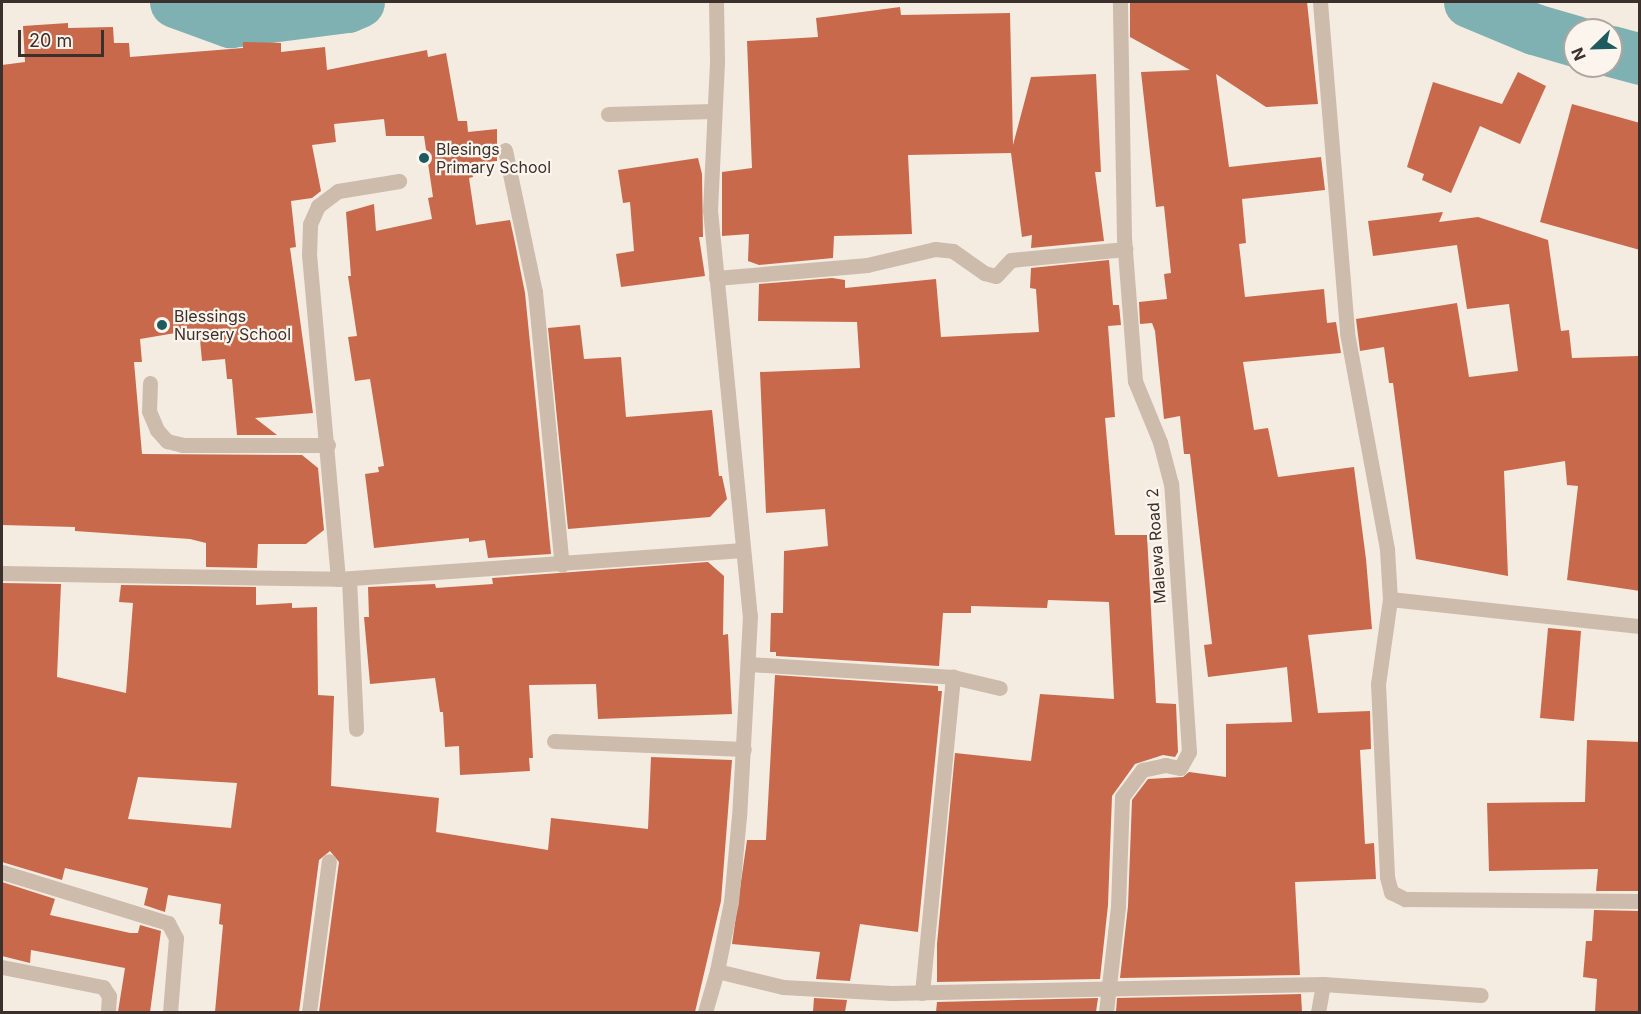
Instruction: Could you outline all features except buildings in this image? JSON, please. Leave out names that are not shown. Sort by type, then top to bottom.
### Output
[{"type":"street","points":[[705,1012],[717,971],[731,902],[744,749],[750,616],[710,210],[717,62],[716,2]]},
{"type":"street","name":"Malewa Road 2","points":[[1106,1012],[1118,906],[1122,797],[1142,770],[1165,765],[1180,768],[1189,752],[1171,484],[1160,442],[1135,381],[1125,249],[1119,2]]},
{"type":"street","points":[[1320,2],[1347,333],[1387,549],[1390,599],[1378,684],[1387,877],[1392,892],[1405,898],[1640,901]]},
{"type":"street","points":[[608,114],[713,111]]},
{"type":"street","points":[[506,150],[535,292],[562,565]]},
{"type":"street","points":[[356,729],[344,579],[309,255],[310,225],[318,206],[338,191],[399,181]]},
{"type":"street","points":[[716,278],[867,265],[935,249],[953,251],[984,273],[996,276],[1011,260],[1125,249]]},
{"type":"street","points":[[150,383],[149,411],[157,430],[167,441],[183,445],[328,445]]},
{"type":"street","points":[[2,573],[344,579],[562,565],[743,550]]},
{"type":"street","points":[[1390,599],[1640,626]]},
{"type":"street","points":[[748,664],[953,677],[1000,688]]},
{"type":"street","points":[[922,993],[953,677]]},
{"type":"street","points":[[554,741],[744,749]]},
{"type":"street","points":[[309,1012],[329,861]]},
{"type":"street","points":[[2,872],[168,923],[176,939],[170,1012]]},
{"type":"street","points":[[2,967],[103,987],[109,996],[108,1012]]},
{"type":"street","points":[[717,971],[783,987],[922,993],[1108,987],[1323,984],[1481,995]]},
{"type":"street","points":[[1318,1012],[1323,984]]},
{"type":"waterway","points":[[175,2],[230,22],[347,7],[359,2]]},
{"type":"waterway","points":[[1469,2],[1534,29],[1563,37]]},
{"type":"waterway","points":[[1623,54],[1640,59]]},
{"type":"place","name":"Blesings Primary School","points":[[424,158]]},
{"type":"place","name":"Blessings Nursery School","points":[[162,325]]}]
